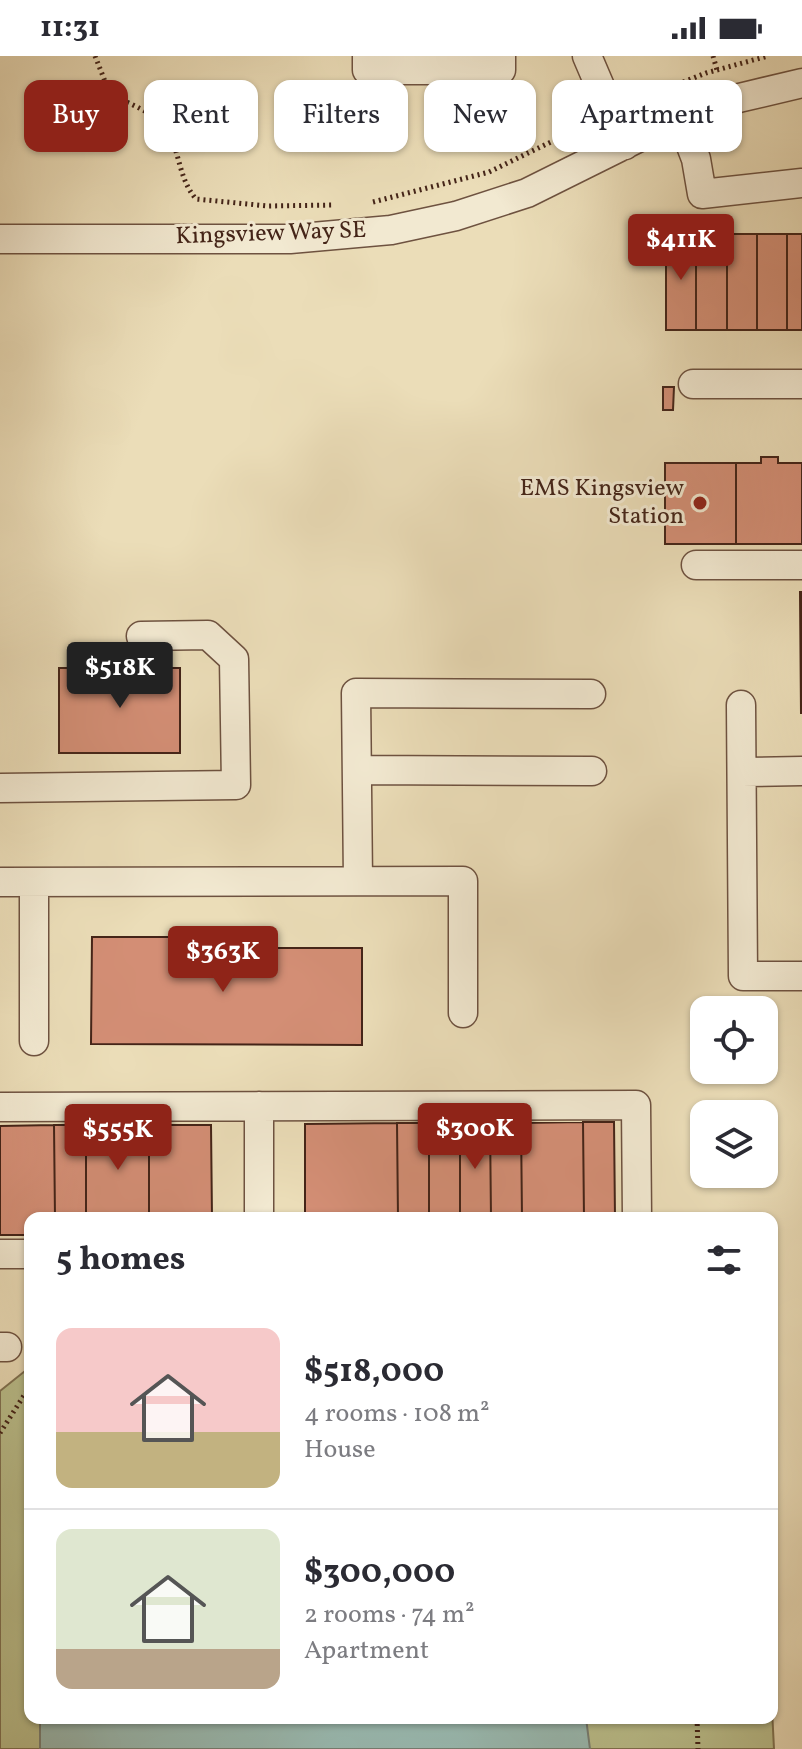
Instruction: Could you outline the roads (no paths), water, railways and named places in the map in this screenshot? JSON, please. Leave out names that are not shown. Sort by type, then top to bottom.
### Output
[{"type":"street","points":[[367,56],[367,70],[501,70],[501,56]]},
{"type":"street","points":[[587,56],[597,80]]},
{"type":"street","name":"Kingsview Way SE","points":[[742,97],[802,83]]},
{"type":"street","name":"Kingsview Way SE","points":[[0,239],[290,239],[391,230],[456,216],[527,193],[611,152]]},
{"type":"street","points":[[693,152],[702,194],[802,183]]},
{"type":"street","points":[[693,384],[802,384]]},
{"type":"street","points":[[696,565],[802,565]]},
{"type":"street","points":[[0,788],[236,785],[234,659],[208,635],[141,636]]},
{"type":"street","points":[[358,881],[356,693],[591,694]]},
{"type":"street","points":[[741,705],[743,976],[802,976]]},
{"type":"street","points":[[357,770],[592,771]]},
{"type":"street","points":[[742,772],[802,771]]},
{"type":"street","points":[[0,882],[463,881],[463,1013]]},
{"type":"street","points":[[34,882],[34,1041]]},
{"type":"street","points":[[0,1107],[636,1105],[637,1212]]},
{"type":"street","points":[[259,1106],[259,1212]]},
{"type":"street","points":[[0,1254],[24,1254]]},
{"type":"water","points":[[40,1724],[587,1724],[590,1749],[40,1749]]},
{"type":"place","name":"EMS Kingsview Station","points":[[700,503]]}]
